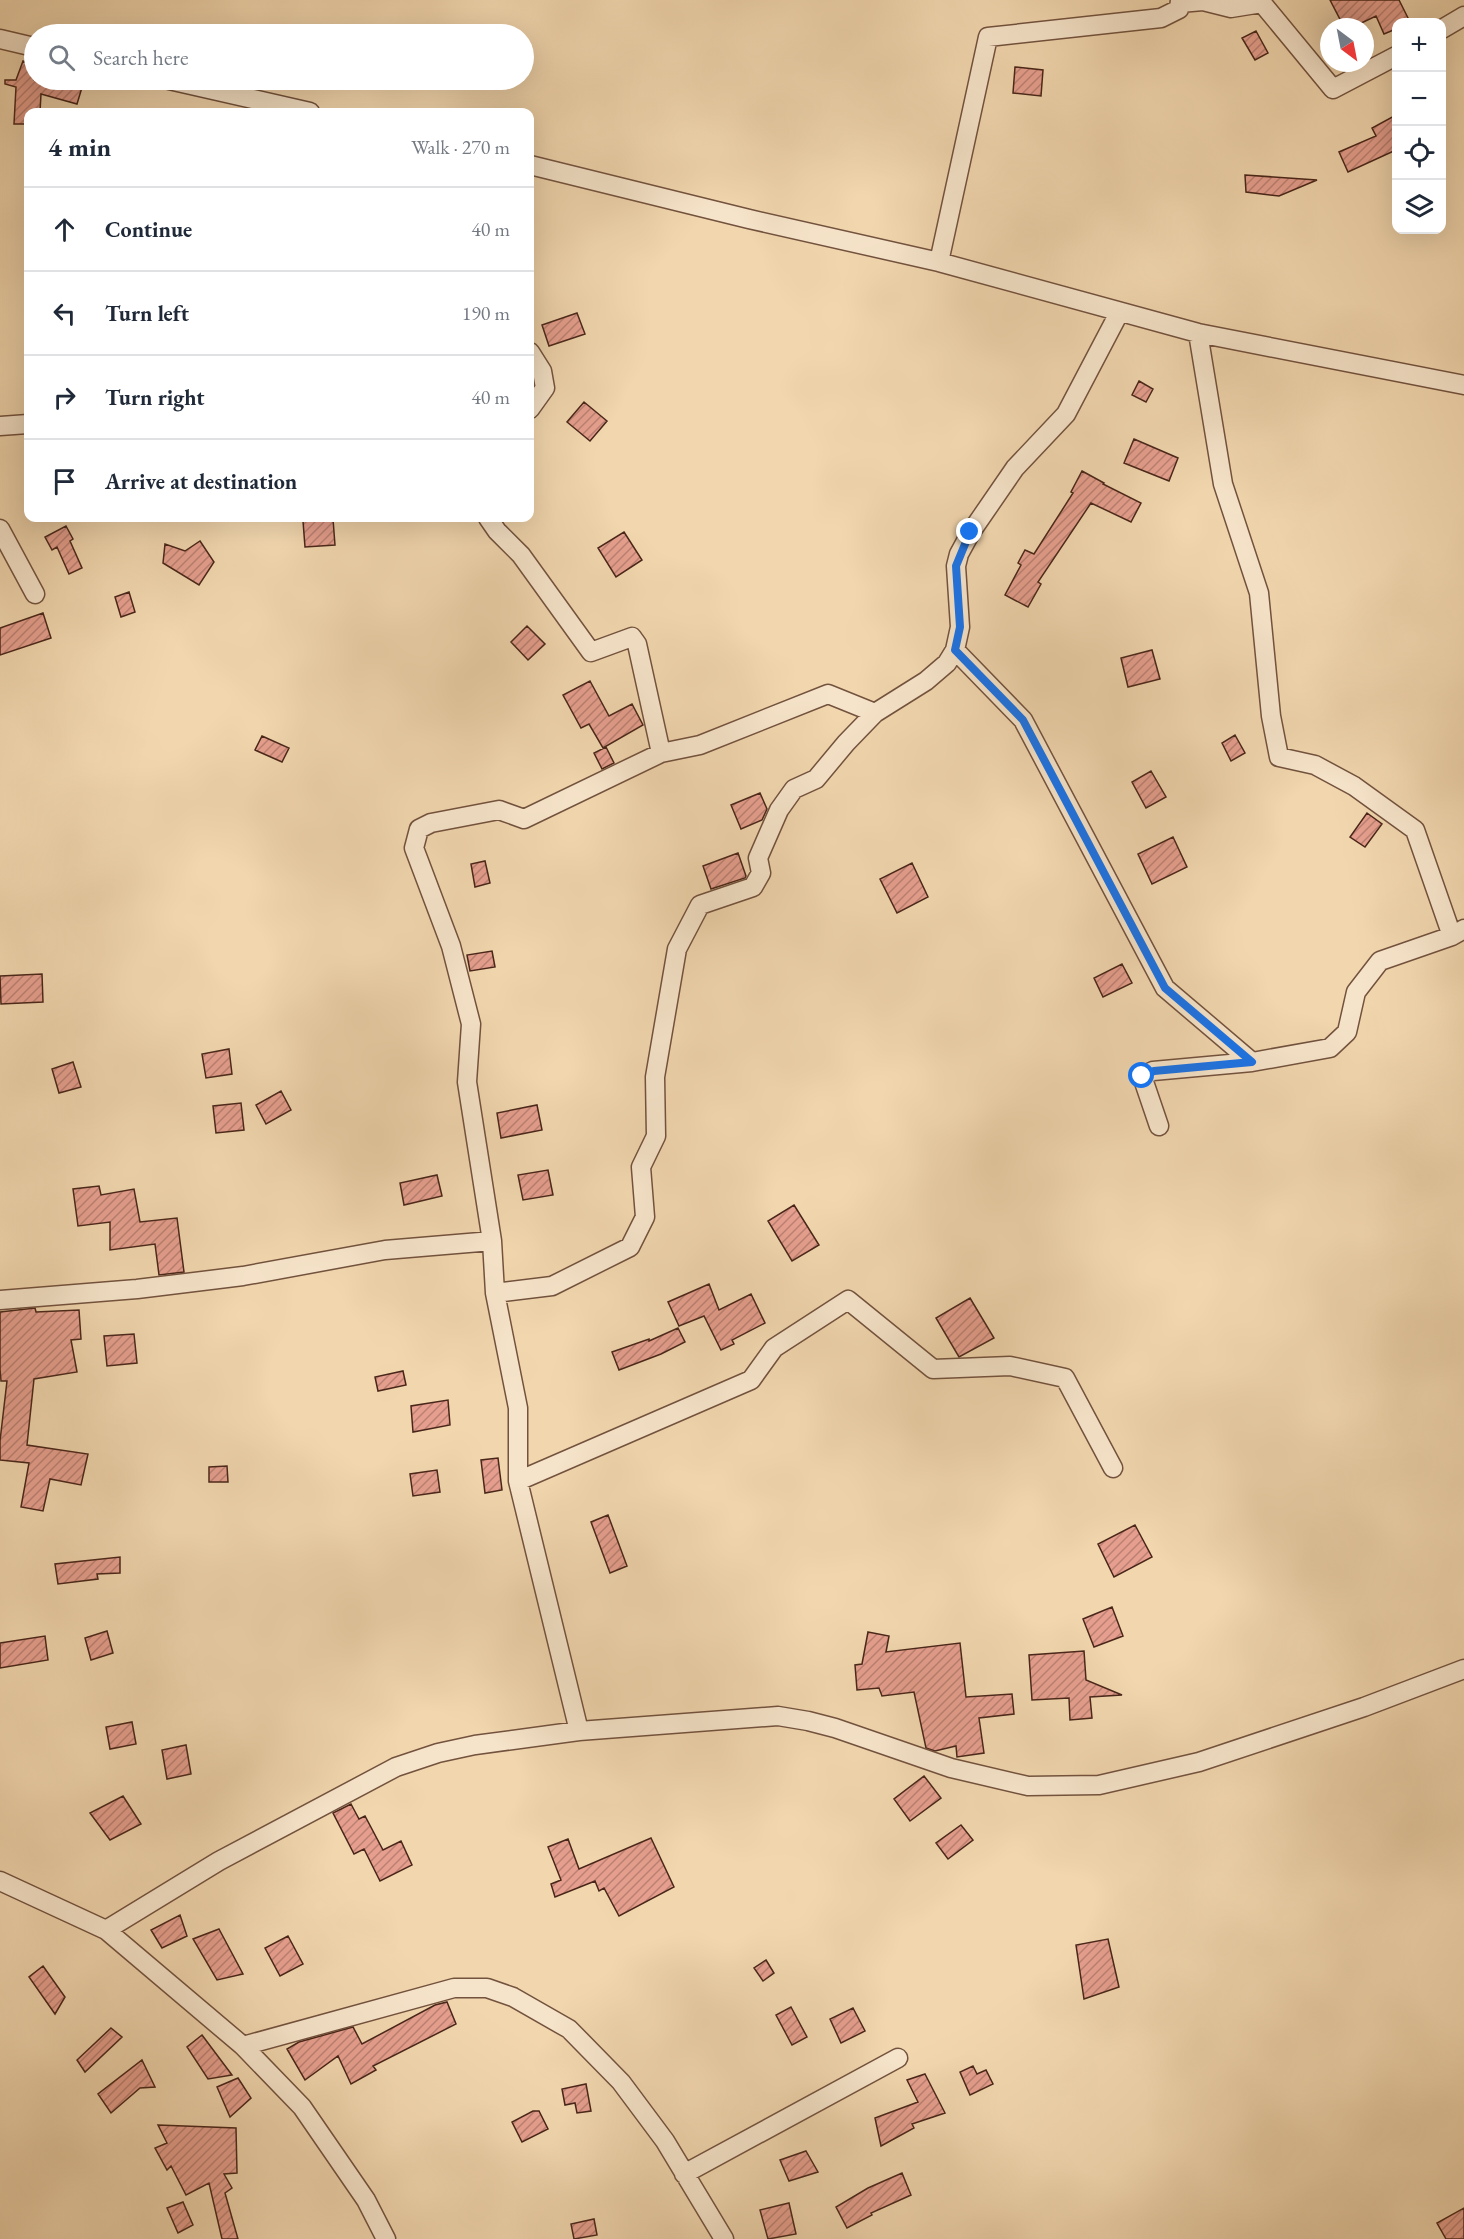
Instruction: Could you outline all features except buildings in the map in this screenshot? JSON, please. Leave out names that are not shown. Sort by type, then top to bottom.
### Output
[{"type":"street","points":[[939,262],[988,37],[1161,18],[1175,13],[1179,9],[1180,1],[1203,1],[1231,8],[1262,3],[1333,89],[1392,58]]},
{"type":"street","points":[[1446,27],[1464,16]]},
{"type":"street","points":[[0,39],[24,45]]},
{"type":"street","points":[[213,90],[292,108]]},
{"type":"street","points":[[534,166],[749,219],[939,262],[1197,333],[1464,385]]},
{"type":"street","points":[[495,1293],[552,1286],[630,1247],[645,1217],[641,1167],[656,1136],[655,1077],[677,949],[700,905],[753,887],[761,873],[758,858],[784,803],[794,789],[816,779],[846,742],[875,713],[926,681],[947,663],[955,650],[960,627],[956,566],[959,554],[977,522],[1015,468],[1066,414],[1119,313]]},
{"type":"street","points":[[1159,1126],[1142,1076],[1154,1071],[1252,1062],[1330,1048],[1347,1032],[1356,992],[1380,960],[1458,932],[1415,830],[1354,786],[1334,775],[1315,765],[1279,757],[1270,716],[1259,593],[1223,484],[1197,333]]},
{"type":"street","points":[[534,358],[542,371],[545,388],[534,403]]},
{"type":"street","points":[[0,426],[24,424]]},
{"type":"street","points":[[491,522],[520,555],[591,652],[632,638],[637,644],[661,753]]},
{"type":"street","points":[[0,529],[36,594]]},
{"type":"street","points":[[955,650],[1023,720],[1165,988],[1252,1062]]},
{"type":"street","points":[[579,1731],[518,1481],[518,1408],[495,1293],[492,1241],[468,1082],[471,1024],[451,946],[414,848],[419,829],[431,823],[499,810],[524,819],[661,753],[700,745],[828,694],[875,713]]},
{"type":"street","points":[[0,1300],[137,1289],[243,1276],[384,1251],[492,1241]]},
{"type":"street","points":[[518,1481],[751,1380],[774,1348],[848,1300],[933,1369],[1010,1366],[1065,1378],[1113,1468]]},
{"type":"street","points":[[106,1930],[219,1861],[396,1767],[438,1753],[475,1745],[579,1731],[778,1716],[836,1728],[951,1768],[1028,1786],[1099,1785],[1199,1762],[1364,1707],[1464,1670]]},
{"type":"street","points":[[0,1883],[106,1930],[243,2046],[302,2108],[366,2200],[386,2239]]},
{"type":"street","points":[[243,2046],[454,1988],[487,1988],[513,1997],[568,2029],[621,2082],[665,2142],[724,2239]]},
{"type":"street","points":[[684,2174],[898,2058]]},
{"type":"route","points":[[970,532],[956,566],[960,627],[955,650],[1023,720],[1165,988],[1252,1062],[1154,1071],[1142,1076]]}]
